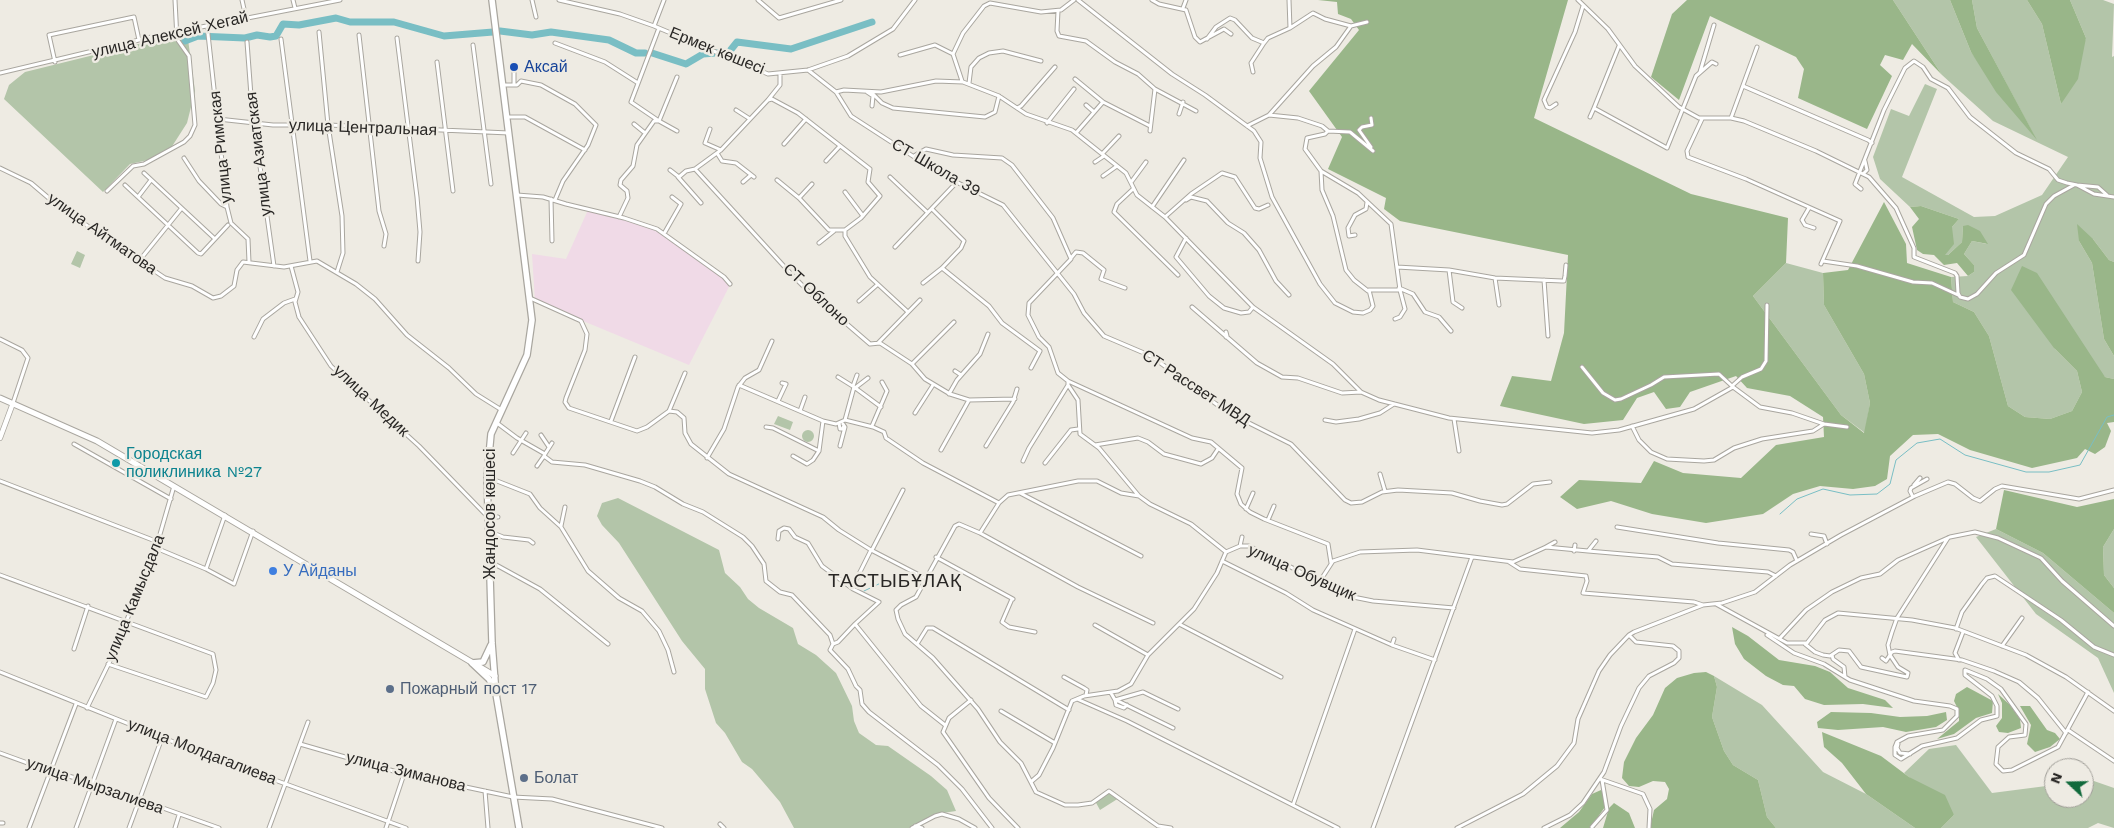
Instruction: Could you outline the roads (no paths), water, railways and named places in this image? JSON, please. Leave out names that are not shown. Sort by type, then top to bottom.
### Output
[{"type":"main road","name":"Жандосов көшесі","points":[[492,0],[532,320],[530,344],[523,364],[496,420],[488,451],[487,477],[492,644],[496,694],[519,828]]},
{"type":"main road","points":[[0,398],[97,441],[175,485],[495,676]]},
{"type":"main road","points":[[472,663],[479,664],[486,659],[492,644]]},
{"type":"main road","points":[[472,663],[489,679],[496,694]]},
{"type":"street","points":[[107,191],[134,166],[144,164],[184,142],[190,136],[195,125],[189,56],[177,39],[175,0]]},
{"type":"street","points":[[242,0],[246,18]]},
{"type":"street","points":[[293,0],[295,8]]},
{"type":"street","name":"улица Алексей Хегай","points":[[0,73],[55,62],[206,25],[340,0]]},
{"type":"street","points":[[532,0],[536,17]]},
{"type":"street","name":"Ермек көшесі","points":[[559,0],[620,14],[654,26],[768,74],[808,70],[848,56],[876,42],[893,29],[915,0]]},
{"type":"street","points":[[654,26],[664,0]]},
{"type":"street","points":[[758,0],[776,17],[782,18],[840,0]]},
{"type":"street","points":[[953,54],[964,32],[989,2],[1034,12],[1058,11],[1074,0]]},
{"type":"street","points":[[1078,0],[1172,74],[1205,95],[1259,136],[1260,158],[1272,197],[1320,284],[1335,303],[1353,312],[1368,312],[1372,308],[1368,291],[1354,280],[1346,270],[1334,220],[1322,190],[1322,172]]},
{"type":"street","points":[[1152,0],[1165,6],[1183,8],[1188,15],[1197,40],[1203,42],[1224,29],[1231,34]]},
{"type":"street","points":[[1183,8],[1186,0]]},
{"type":"street","points":[[1289,0],[1290,28]]},
{"type":"street","points":[[1578,0],[1604,25],[1651,82],[1683,110],[1702,119],[1731,118],[1816,151],[1860,172],[1872,181],[1896,208],[1914,248],[1914,256],[1955,274],[1957,276],[1960,297]]},
{"type":"street","points":[[1556,104],[1555,107],[1547,107],[1544,100],[1575,32],[1583,6]]},
{"type":"street","points":[[1058,11],[1056,31],[1059,36],[1086,41],[1115,62],[1138,74],[1155,89],[1183,102],[1196,111]]},
{"type":"street","points":[[1253,72],[1250,63],[1268,38],[1295,26],[1313,13],[1325,19],[1351,26],[1367,22]]},
{"type":"street","points":[[55,62],[49,35],[134,18],[140,40]]},
{"type":"street","points":[[1206,39],[1216,27],[1229,18],[1235,20],[1252,38],[1264,43]]},
{"type":"street","points":[[1291,23],[1295,26]]},
{"type":"street","name":"улица Римская","points":[[206,25],[227,206],[231,223],[248,239],[249,262]]},
{"type":"street","points":[[1594,108],[1667,148],[1700,72],[1714,25]]},
{"type":"street","points":[[1247,126],[1269,115],[1313,66],[1336,47],[1351,26]]},
{"type":"street","points":[[659,28],[631,102],[658,121],[677,130]]},
{"type":"street","points":[[319,32],[328,124],[343,230],[343,253],[337,272]]},
{"type":"street","points":[[359,36],[379,211],[386,234],[384,246]]},
{"type":"street","points":[[397,38],[420,232],[418,262]]},
{"type":"street","points":[[281,39],[310,261]]},
{"type":"street","name":"улица Азиатская","points":[[247,42],[255,122],[274,266]]},
{"type":"street","points":[[555,43],[605,62],[638,83]]},
{"type":"street","points":[[900,55],[935,45],[953,54],[963,82]]},
{"type":"street","points":[[1590,116],[1619,45]]},
{"type":"street","points":[[473,46],[490,184]]},
{"type":"street","points":[[1731,118],[1757,48]]},
{"type":"street","points":[[969,83],[971,67],[980,58],[989,53],[1004,51],[1041,61]]},
{"type":"street","points":[[1861,189],[1855,184],[1897,84],[1905,68],[1914,61],[1923,67],[1931,79],[1948,88],[1970,117],[2023,157],[2049,169],[2058,180],[2075,185],[2094,194],[2114,197]]},
{"type":"street","points":[[437,62],[453,190]]},
{"type":"street","points":[[1700,72],[1706,70],[1712,62],[1716,64]]},
{"type":"street","points":[[514,64],[514,85]]},
{"type":"street","points":[[1016,108],[1021,106],[1055,67]]},
{"type":"street","name":"СТ Школа 39","points":[[808,70],[836,92],[851,116],[956,183],[1003,205],[1057,274]]},
{"type":"street","points":[[679,177],[695,169],[719,152],[780,85],[780,73]]},
{"type":"street","points":[[620,217],[628,198],[628,191],[620,185],[621,180],[633,166],[637,145],[654,121],[658,121],[677,77]]},
{"type":"street","points":[[1075,79],[1103,102],[1150,126]]},
{"type":"street","points":[[503,85],[514,85],[521,81],[541,85],[564,97],[589,116],[596,125],[585,150],[563,181],[553,200],[552,241]]},
{"type":"street","points":[[836,92],[844,90],[888,91],[936,81],[963,82],[999,96],[1016,108],[1047,123],[1070,128],[1117,166],[1132,181],[1133,189],[1138,195],[1165,217],[1253,308],[1333,364],[1361,392]]},
{"type":"street","points":[[1743,86],[1872,143]]},
{"type":"street","points":[[1047,123],[1074,89]]},
{"type":"street","points":[[1150,131],[1155,89]]},
{"type":"street","points":[[869,91],[882,103],[893,108],[986,117],[995,112],[999,96]]},
{"type":"street","points":[[869,91],[873,96],[872,106]]},
{"type":"street","points":[[768,100],[776,101],[806,120],[868,168],[868,182],[880,196],[863,216],[845,230],[834,231],[829,230],[799,198],[777,180]]},
{"type":"street","points":[[1076,133],[1103,102]]},
{"type":"street","points":[[1179,114],[1183,102]]},
{"type":"street","points":[[1086,105],[1094,112]]},
{"type":"street","points":[[736,110],[750,119]]},
{"type":"street","points":[[1269,115],[1298,118],[1322,126],[1328,131],[1350,132],[1373,150],[1359,130],[1362,127],[1372,125],[1372,118]]},
{"type":"street","points":[[508,116],[525,117],[585,150]]},
{"type":"street","name":"улица Центральная","points":[[218,119],[293,124],[328,124],[369,128],[509,133]]},
{"type":"street","points":[[1702,119],[1687,151],[1688,157],[1840,221],[1822,263],[1857,266],[1913,282],[1932,283],[1968,299],[1977,294],[1996,273],[2024,255],[2046,204],[2054,196],[2075,185],[2098,187],[2108,195]]},
{"type":"street","points":[[784,144],[806,120]]},
{"type":"street","points":[[634,124],[645,133]]},
{"type":"street","points":[[710,129],[705,143],[719,152],[722,161],[736,163],[752,176],[743,182]]},
{"type":"street","points":[[1328,131],[1325,134],[1308,137],[1304,144],[1306,153],[1322,172],[1358,193],[1392,224],[1400,289],[1406,308],[1400,317],[1395,319]]},
{"type":"street","points":[[1096,162],[1119,136]]},
{"type":"street","points":[[826,162],[840,146]]},
{"type":"street","points":[[914,156],[926,149],[969,156],[995,157],[1005,160],[1033,190],[1053,218],[1071,259]]},
{"type":"street","points":[[184,158],[199,180],[221,204],[227,206]]},
{"type":"street","points":[[1152,207],[1184,160]]},
{"type":"street","points":[[1860,172],[1867,170],[1865,160]]},
{"type":"street","points":[[1132,181],[1146,162]]},
{"type":"street","points":[[1103,176],[1117,166]]},
{"type":"street","name":"улица Айтматова","points":[[0,168],[31,183],[58,206],[164,278],[192,286],[206,296],[212,298],[222,296],[234,286],[239,265],[249,262]]},
{"type":"street","name":"СТ Облоно","points":[[695,169],[792,275],[827,310],[870,344],[877,343],[912,364],[933,385],[949,394],[969,400],[1015,399]]},
{"type":"street","points":[[670,170],[679,177],[701,203]]},
{"type":"street","points":[[144,173],[181,209],[216,239]]},
{"type":"street","points":[[1165,217],[1216,175],[1227,173],[1235,177],[1253,206],[1258,209],[1268,205]]},
{"type":"street","points":[[890,177],[927,212]]},
{"type":"street","points":[[138,197],[152,180]]},
{"type":"street","points":[[896,247],[956,183]]},
{"type":"street","points":[[799,198],[812,184]]},
{"type":"street","points":[[125,185],[198,253],[201,254],[228,225]]},
{"type":"street","points":[[1133,189],[1117,204],[1114,212],[1178,275]]},
{"type":"street","points":[[845,192],[863,216]]},
{"type":"street","points":[[517,195],[553,200],[620,217],[665,232],[677,245],[724,277],[730,284]]},
{"type":"street","points":[[665,232],[680,204],[672,197]]},
{"type":"street","points":[[1186,200],[1191,197],[1207,201],[1228,223],[1244,233],[1259,250],[1276,281],[1289,295]]},
{"type":"street","points":[[1355,235],[1349,236],[1348,228],[1355,216],[1366,209],[1366,202]]},
{"type":"street","points":[[1810,208],[1802,220],[1804,225],[1814,228]]},
{"type":"street","points":[[139,261],[181,209]]},
{"type":"street","points":[[923,283],[942,268],[961,248],[964,241],[932,209]]},
{"type":"street","points":[[845,230],[845,236],[876,285],[908,312]]},
{"type":"street","points":[[819,243],[834,231]]},
{"type":"street","points":[[1186,238],[1176,257],[1209,296],[1224,308],[1241,313],[1249,312],[1253,308]]},
{"type":"street","points":[[1125,288],[1101,279],[1104,270],[1083,253],[1076,252],[1032,299],[1027,311],[1039,338],[1050,347],[1058,373],[1068,381],[1192,438],[1211,442],[1242,468],[1237,499],[1246,509],[1328,544],[1331,563]]},
{"type":"street","points":[[249,262],[274,266],[291,266],[317,261],[337,272],[376,299],[407,335],[450,368],[476,394],[500,409]]},
{"type":"street","points":[[1397,267],[1449,270],[1495,278],[1564,281],[1566,265]]},
{"type":"street","name":"улица Медик","points":[[291,266],[298,292],[295,299],[302,325],[331,366],[423,450],[487,516]]},
{"type":"street","points":[[942,268],[989,306],[1002,323],[1040,351],[1031,368]]},
{"type":"street","points":[[1449,270],[1453,302],[1462,308]]},
{"type":"street","name":"СТ Рассвет МВД","points":[[1057,274],[1074,294],[1092,324],[1104,336],[1151,356],[1227,412],[1291,444],[1330,487],[1345,500],[1351,503],[1362,502],[1385,491]]},
{"type":"street","points":[[1495,278],[1499,305]]},
{"type":"street","points":[[1544,280],[1548,336]]},
{"type":"street","points":[[859,301],[876,285]]},
{"type":"street","points":[[1368,291],[1400,289],[1413,294],[1425,312],[1439,317],[1451,331]]},
{"type":"street","points":[[530,298],[581,322],[587,334],[587,344],[565,402],[572,409],[636,430],[647,427],[669,410],[685,373]]},
{"type":"street","points":[[254,337],[263,319],[284,303],[295,299]]},
{"type":"street","points":[[877,343],[920,300]]},
{"type":"street","points":[[1192,307],[1226,337],[1272,373],[1314,382],[1342,393],[1361,392],[1395,404],[1470,422],[1494,422],[1592,433],[1632,426],[1694,408],[1764,366],[1767,305]]},
{"type":"street","points":[[912,364],[954,322]]},
{"type":"street","points":[[1226,332],[1226,337]]},
{"type":"street","points":[[949,394],[961,375],[980,354],[988,334]]},
{"type":"street","points":[[0,339],[22,350],[28,358],[0,438]]},
{"type":"street","points":[[707,458],[724,429],[739,385],[745,378],[759,370],[772,341]]},
{"type":"street","points":[[610,421],[635,357]]},
{"type":"street","points":[[1582,367],[1603,393],[1615,400],[1650,386],[1664,376],[1719,374],[1760,407],[1792,413],[1824,424],[1847,427]]},
{"type":"street","points":[[955,372],[961,375]]},
{"type":"street","points":[[842,437],[840,429],[857,375]]},
{"type":"street","points":[[838,377],[881,407]]},
{"type":"street","points":[[854,387],[868,378]]},
{"type":"street","points":[[778,402],[784,384],[789,381]]},
{"type":"street","points":[[1023,461],[1068,385],[1068,381]]},
{"type":"street","points":[[872,426],[887,391],[882,382]]},
{"type":"street","points":[[739,385],[823,421],[872,426],[884,432],[886,438],[924,463],[999,503],[980,533]]},
{"type":"street","points":[[916,413],[933,385]]},
{"type":"street","points":[[1068,385],[1078,400],[1078,429],[1084,438],[1094,446],[1140,496]]},
{"type":"street","points":[[986,446],[1015,399],[1017,389]]},
{"type":"street","points":[[800,411],[805,396]]},
{"type":"street","points":[[941,450],[969,400]]},
{"type":"street","points":[[1325,420],[1336,422],[1365,417],[1395,404]]},
{"type":"street","points":[[669,410],[682,415],[688,441],[729,474],[823,517],[839,530],[872,550],[925,578]]},
{"type":"street","points":[[1454,419],[1459,451]]},
{"type":"street","points":[[496,420],[500,426],[556,463],[585,465],[651,485],[736,532],[752,546],[761,559],[765,567],[766,581],[774,588],[792,595],[830,635],[833,644]]},
{"type":"street","points":[[793,456],[807,464],[814,460],[819,451],[823,421]]},
{"type":"street","points":[[840,446],[845,427],[842,423]]},
{"type":"street","points":[[1632,426],[1642,445],[1664,458],[1704,461],[1714,460],[1734,448],[1762,439],[1812,431],[1824,424]]},
{"type":"street","points":[[766,428],[773,428],[819,451]]},
{"type":"street","points":[[1046,463],[1071,430],[1078,429]]},
{"type":"street","points":[[513,453],[526,433]]},
{"type":"street","points":[[541,435],[549,447]]},
{"type":"street","points":[[1094,446],[1138,438],[1148,442],[1164,454],[1201,464],[1212,458],[1218,448]]},
{"type":"street","points":[[537,466],[552,443]]},
{"type":"street","points":[[74,444],[171,499]]},
{"type":"street","points":[[1380,474],[1385,491],[1452,493],[1502,505],[1507,504],[1533,484],[1550,482]]},
{"type":"street","points":[[487,477],[527,492],[540,508],[561,527],[588,571],[619,598],[642,611],[659,631],[668,650],[674,672]]},
{"type":"street","points":[[1913,497],[1910,491],[1920,478]]},
{"type":"street","points":[[1914,485],[1927,479]]},
{"type":"street","name":"улица Обувщик","points":[[999,503],[1008,496],[1019,493],[1092,480],[1121,493],[1140,496],[1150,504],[1194,526],[1226,552],[1240,546],[1250,546],[1356,599],[1454,608]]},
{"type":"street","points":[[0,481],[158,542]]},
{"type":"street","points":[[1457,828],[1523,794],[1558,766],[1574,743],[1578,719],[1599,671],[1610,655],[1629,635],[1703,605],[1715,604],[1755,592],[1797,561],[1827,544],[1913,497],[1951,482],[1980,501],[2002,486],[2079,499],[2114,490]]},
{"type":"street","name":"улица Камысдала","points":[[87,708],[108,664],[156,548],[175,485]]},
{"type":"street","points":[[852,588],[903,490]]},
{"type":"street","points":[[1019,493],[1141,556]]},
{"type":"street","points":[[1246,509],[1253,493]]},
{"type":"street","points":[[1268,520],[1274,506]]},
{"type":"street","points":[[561,527],[565,507]]},
{"type":"street","points":[[206,569],[225,515]]},
{"type":"street","points":[[487,516],[498,517]]},
{"type":"street","points":[[1153,623],[1078,587],[980,533],[957,524],[936,557],[916,597],[896,610],[903,631],[933,658],[971,700],[1000,742],[1020,763],[1036,792],[1065,805],[1092,803],[1109,791],[1158,826],[1171,828]]},
{"type":"street","points":[[1617,527],[1665,536],[1789,550],[1793,552],[1797,561]]},
{"type":"street","points":[[778,539],[780,530],[789,529],[795,537],[810,546],[822,566],[852,588],[879,602],[838,642],[833,644],[830,650],[848,669],[860,690],[862,704],[869,712],[943,769],[992,828]]},
{"type":"street","points":[[156,548],[206,569],[234,584],[252,531]]},
{"type":"street","points":[[488,531],[503,537],[529,540],[533,543]]},
{"type":"street","points":[[1777,638],[1782,638],[1806,610],[1832,592],[1861,578],[1880,574],[1898,560],[1948,538],[1975,532],[1998,538],[2033,554],[2114,626]]},
{"type":"street","points":[[1810,534],[1824,536],[1827,544]]},
{"type":"street","points":[[1240,546],[1242,536]]},
{"type":"street","points":[[1832,657],[1845,650],[1849,651],[1861,667],[1908,677],[1908,673],[1898,667],[1890,655],[1888,645],[1897,618],[1948,538]]},
{"type":"street","points":[[1588,551],[1596,541]]},
{"type":"street","points":[[1320,581],[1331,563],[1351,554],[1418,550],[1510,562],[1520,561],[1555,542]]},
{"type":"street","points":[[1574,551],[1575,544]]},
{"type":"street","points":[[1546,548],[1658,557],[1677,564],[1768,572],[1776,576]]},
{"type":"street","points":[[1032,782],[1039,775],[1076,698],[1086,695],[1111,693],[1130,684],[1148,655],[1181,625],[1201,599],[1226,552]]},
{"type":"street","points":[[936,557],[1013,599],[1002,622],[1009,628],[1035,632]]},
{"type":"street","points":[[1373,828],[1472,557]]},
{"type":"street","points":[[489,561],[540,589],[608,644]]},
{"type":"street","points":[[1222,562],[1286,593],[1313,610],[1392,645],[1435,660]]},
{"type":"street","points":[[1510,562],[1520,569],[1584,575],[1587,579],[1583,593],[1694,602],[1703,605]]},
{"type":"street","points":[[0,574],[126,620],[214,655],[216,673],[208,696],[108,664]]},
{"type":"street","points":[[1956,629],[1962,612],[1986,578],[1992,575],[2002,579],[2046,608],[2094,647],[2114,655]]},
{"type":"street","points":[[1715,604],[1762,631],[1794,653],[1824,664],[1844,677],[1914,701],[1950,706],[1957,709],[1957,716],[1943,730],[1901,740],[1895,746],[1895,755],[1902,760],[1928,743],[1956,738],[1981,720],[1997,716],[1997,706],[1992,696],[1965,675],[1966,670],[1987,679],[2001,689],[2026,724],[2025,735],[2010,737],[1998,747],[1996,764],[2003,771],[2012,770],[2055,749],[2088,692]]},
{"type":"street","points":[[74,650],[88,606]]},
{"type":"street","points":[[1805,643],[1825,620],[1838,613],[1897,618],[1956,629],[2033,659],[2088,692],[2114,711]]},
{"type":"street","points":[[2002,646],[2022,618]]},
{"type":"street","points":[[855,624],[921,706],[945,725]]},
{"type":"street","points":[[1094,625],[1148,655]]},
{"type":"street","points":[[1181,625],[1281,677]]},
{"type":"street","points":[[917,644],[927,628],[933,628],[1069,710]]},
{"type":"street","points":[[1293,805],[1355,629]]},
{"type":"street","points":[[1762,631],[1787,643],[1805,643],[1815,652],[1832,657],[1844,667],[1844,677]]},
{"type":"street","points":[[1947,658],[1955,653],[1963,632]]},
{"type":"street","points":[[1544,828],[1577,810],[1601,780],[1621,726],[1639,688],[1649,676],[1677,661],[1680,654],[1674,646],[1639,643],[1633,641],[1629,635]]},
{"type":"street","points":[[1392,645],[1394,639]]},
{"type":"street","points":[[1882,658],[1886,661],[1895,651],[1959,660],[1975,664],[2018,682],[2038,698],[2067,731],[2114,761]]},
{"type":"street","points":[[1955,653],[1959,660]]},
{"type":"street","name":"улица Молдагалиева","points":[[0,672],[162,738],[406,828]]},
{"type":"street","points":[[1064,676],[1087,690],[1086,695]]},
{"type":"street","points":[[1115,700],[1142,692],[1178,709]]},
{"type":"street","points":[[1111,693],[1115,700],[1173,728]]},
{"type":"street","points":[[1076,698],[1338,828]]},
{"type":"street","points":[[971,700],[949,718],[943,732],[989,798],[1018,828]]},
{"type":"street","points":[[29,828],[76,704]]},
{"type":"street","points":[[1001,710],[1055,743]]},
{"type":"street","points":[[76,828],[116,720]]},
{"type":"street","points":[[269,828],[308,722]]},
{"type":"street","points":[[128,828],[162,738]]},
{"type":"street","name":"улица Зиманова","points":[[300,744],[404,774],[513,797],[552,799],[662,828]]},
{"type":"street","name":"улица Мырзалиева","points":[[0,753],[140,799],[179,815],[219,828]]},
{"type":"street","points":[[386,828],[404,774]]},
{"type":"street","points":[[1592,827],[1607,810],[1601,780]]},
{"type":"street","points":[[1601,780],[1643,794],[1650,809],[1649,828]]},
{"type":"street","points":[[485,791],[488,828]]},
{"type":"street","points":[[913,827],[934,816],[946,814],[975,828]]},
{"type":"street","points":[[175,828],[179,815]]},
{"type":"street","points":[[720,824],[724,828]]},
{"type":"street","points":[[913,827],[922,828]]},
{"type":"waterway","points":[[185,41],[198,36],[245,38],[257,35],[270,37],[276,36],[283,24],[299,25],[336,18],[350,22],[394,22],[444,36],[493,32]]},
{"type":"waterway","points":[[652,53],[686,64],[703,54],[729,52],[737,42],[791,49],[872,22]]},
{"type":"waterway","points":[[500,31],[532,35],[551,32],[609,40],[636,53],[645,53]]},
{"type":"waterway","name":"ТАСТЫБҰЛАҚ","points":[[1780,514],[1797,499],[1823,489],[1850,495],[1877,494],[1890,484],[1896,460],[1917,443],[1940,439],[1965,455],[2026,472],[2049,472],[2080,465],[2107,417],[2114,415]]},
{"type":"waterway","points":[[864,591],[883,582],[896,579]]},
{"type":"place","name":"Аксай","points":[[514,67]]},
{"type":"place","name":"Городская поликлиника №27","points":[[116,463]]},
{"type":"place","name":"У Айданы","points":[[273,571]]},
{"type":"place","name":"Пожарный пост 17","points":[[390,689]]},
{"type":"place","name":"Болат","points":[[524,778]]},
{"type":"district","name":"ТАСТЫБҰЛАҚ","points":[[895,581]]}]
